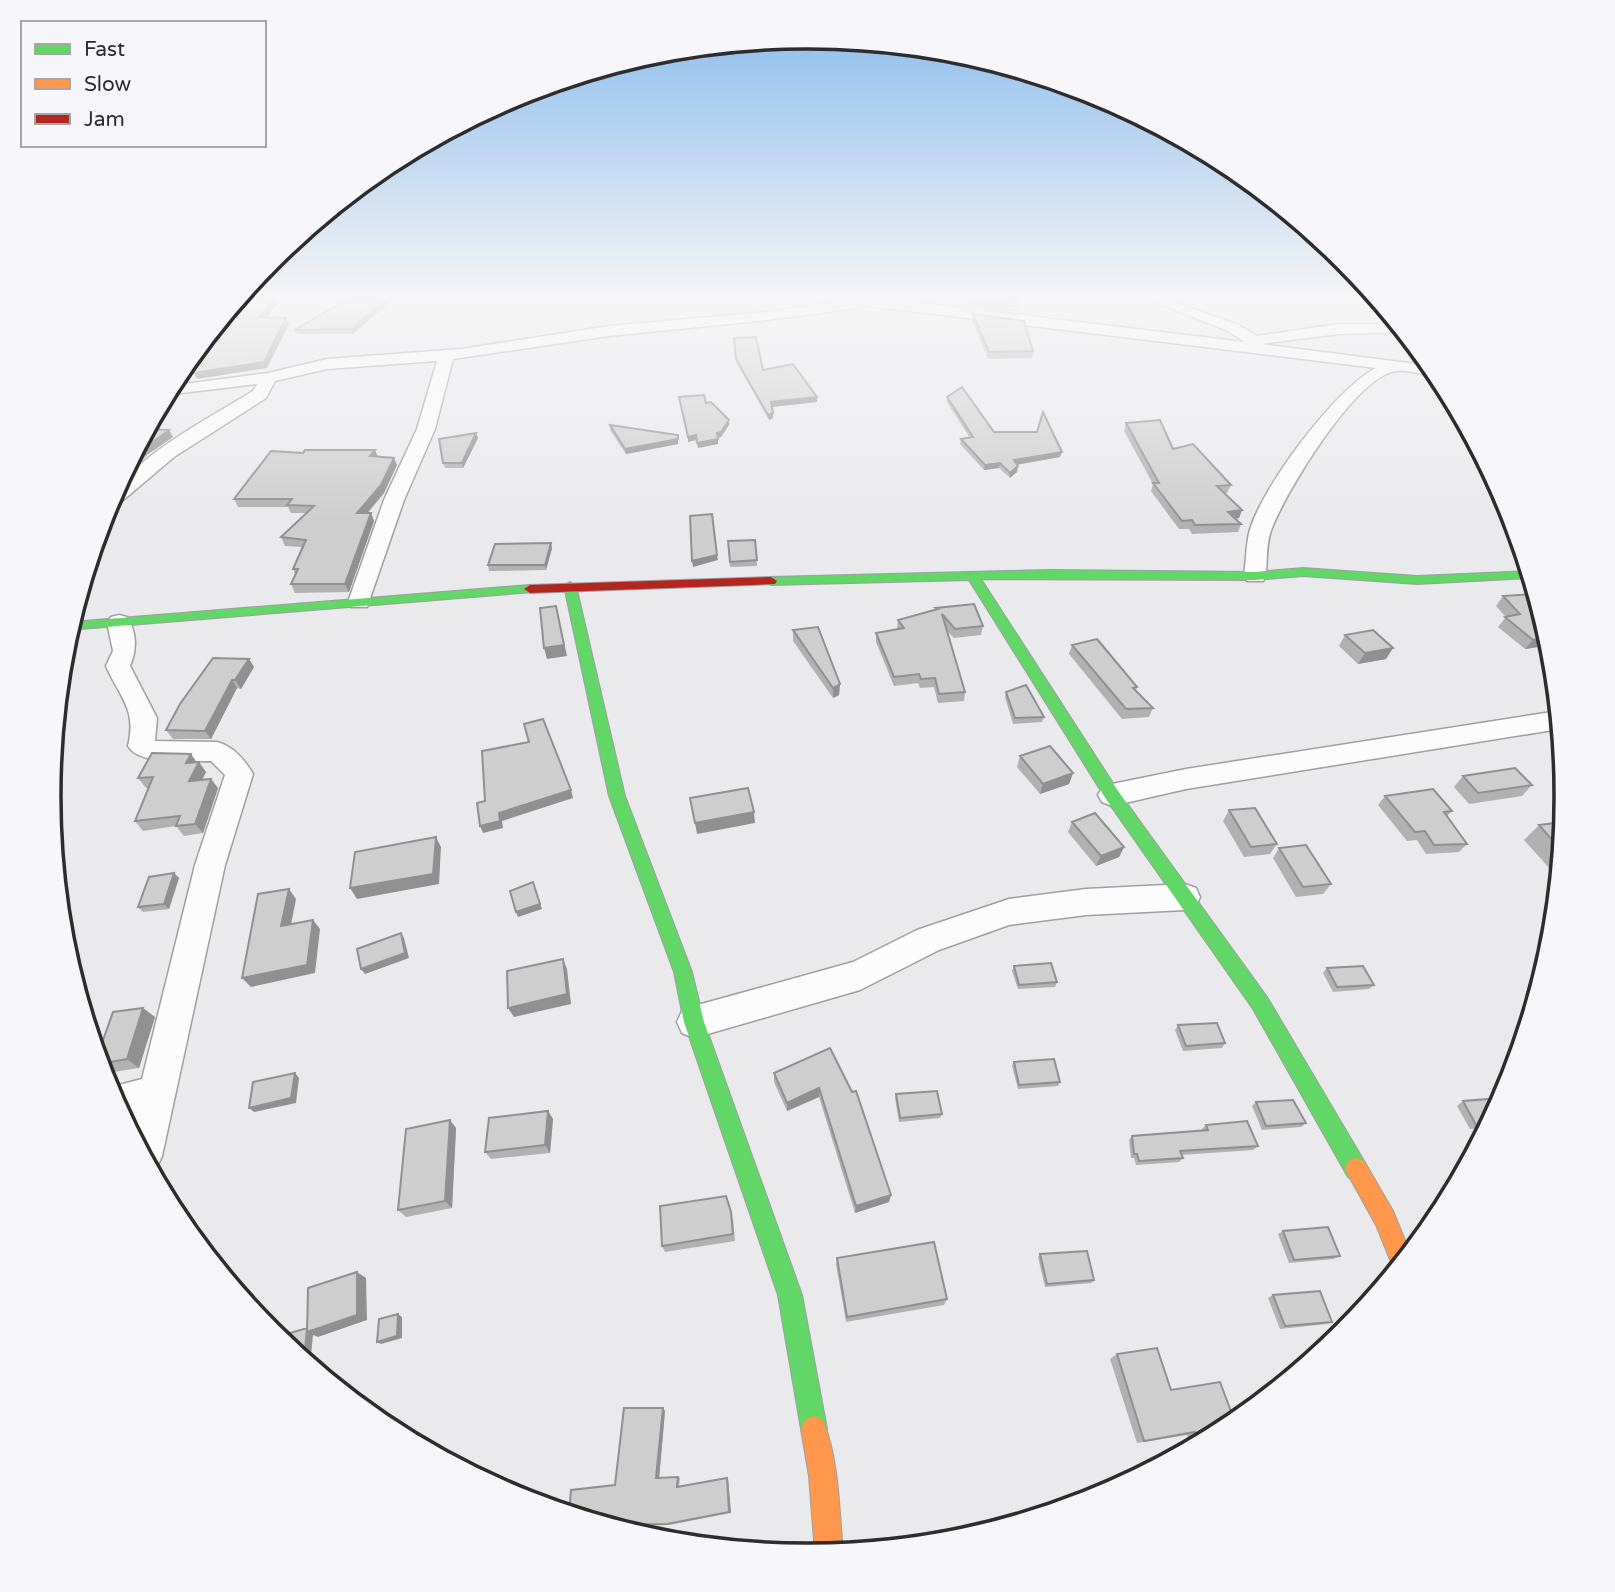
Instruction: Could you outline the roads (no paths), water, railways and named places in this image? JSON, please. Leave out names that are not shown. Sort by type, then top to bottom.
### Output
[{"type":"street","points":[[181,389],[292,372]]},
{"type":"street","points":[[359,602],[394,500],[426,429],[441,372]]},
{"type":"street","points":[[1363,372],[1369,378]]},
{"type":"street","points":[[1255,576],[1260,531],[1282,485],[1331,417],[1369,378],[1380,372]]},
{"type":"street","points":[[129,485],[167,453],[260,394],[268,378]]},
{"type":"street","points":[[81,625],[570,586],[972,575],[1255,576],[1303,572],[1417,580],[1521,575]]},
{"type":"street","points":[[972,575],[1112,795],[1260,1003],[1384,1219],[1398,1253]]},
{"type":"street","points":[[570,586],[617,796],[683,972],[694,1022],[790,1295],[822,1476],[829,1542]]},
{"type":"street","points":[[119,622],[125,652],[118,666],[124,682],[141,709],[145,725],[141,747],[149,750],[218,752],[239,774],[211,865],[146,1142]]},
{"type":"street","points":[[1112,795],[1185,779],[1550,721]]},
{"type":"street","points":[[694,1022],[860,975],[928,940],[1009,912],[1086,902],[1185,897]]},
{"type":"street","points":[[126,1101],[157,1094]]}]
